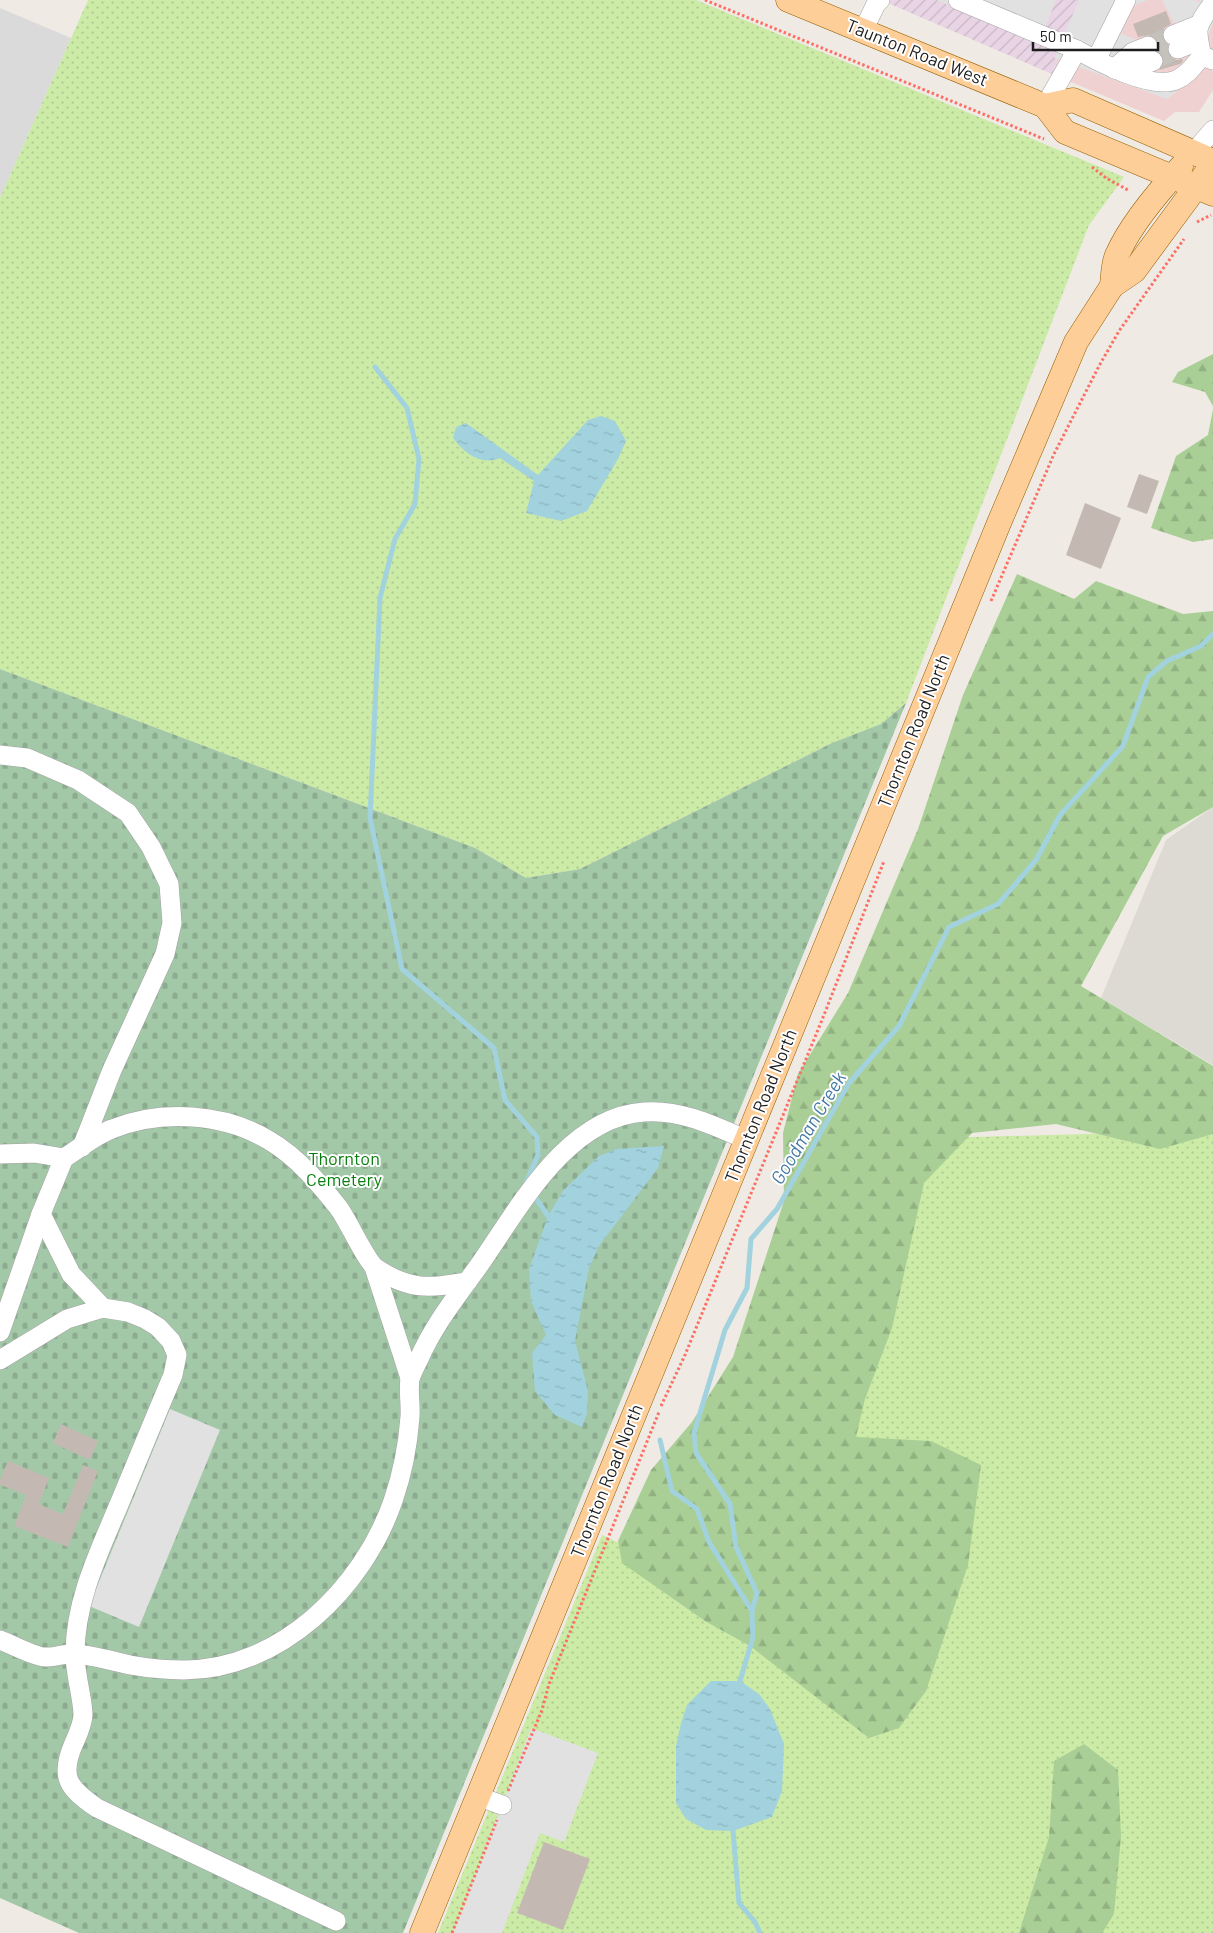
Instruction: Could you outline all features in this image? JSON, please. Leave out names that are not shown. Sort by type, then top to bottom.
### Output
[{"type":"main road","name":"Taunton Road West","points":[[788,0],[1045,106]]},
{"type":"main road","points":[[1205,190],[1065,132],[1045,106],[1073,100],[1207,159]]},
{"type":"main road","name":"Thornton Road North","points":[[1112,286],[1116,258],[1125,239],[1171,177],[1207,159]]},
{"type":"main road","name":"Thornton Road North","points":[[422,1933],[1031,445],[1076,342],[1112,286],[1134,271],[1205,190],[1207,159]]},
{"type":"street","points":[[863,31],[876,4],[880,0]]},
{"type":"street","points":[[958,0],[1077,50],[1120,71],[1156,82],[1175,81],[1188,73],[1202,45],[1213,3]]},
{"type":"street","points":[[1096,60],[1126,0]]},
{"type":"street","points":[[1176,42],[1202,45]]},
{"type":"street","points":[[1045,106],[1077,50]]},
{"type":"street","points":[[1120,71],[1150,54]]},
{"type":"street","name":"Thornton Road North","points":[[1207,159],[1213,130]]},
{"type":"street","points":[[0,755],[27,758],[78,780],[128,812],[151,847],[168,884],[172,923],[165,954],[112,1070],[82,1147]]},
{"type":"street","points":[[410,1378],[438,1323],[537,1182],[565,1150],[589,1130],[614,1118],[644,1112],[673,1114],[700,1120],[747,1140]]},
{"type":"street","points":[[0,1332],[41,1214],[64,1158],[112,1129],[156,1117],[201,1118],[247,1129],[270,1141],[290,1155],[339,1208],[374,1267],[410,1378],[410,1417],[394,1500],[366,1558],[337,1594],[308,1623],[270,1648],[230,1664],[185,1670],[134,1666],[75,1653],[44,1657],[0,1640]]},
{"type":"street","points":[[0,1154],[34,1153],[64,1158]]},
{"type":"street","points":[[41,1214],[71,1274],[103,1308]]},
{"type":"street","points":[[374,1267],[404,1283],[418,1287],[431,1288],[467,1282]]},
{"type":"street","points":[[0,1360],[67,1319],[103,1308],[128,1312],[158,1327],[171,1341],[177,1355],[173,1375],[87,1583],[80,1611],[75,1653],[83,1714],[80,1730],[66,1765],[68,1781],[78,1795],[97,1808],[336,1921]]},
{"type":"street","points":[[477,1796],[502,1806]]},
{"type":"path","points":[[705,0],[1051,142]]},
{"type":"path","points":[[1087,162],[1106,178],[1128,190]]},
{"type":"path","points":[[1193,227],[1198,221],[1211,215],[1213,217]]},
{"type":"path","points":[[990,601],[1054,454],[1099,366],[1124,324],[1188,234]]},
{"type":"path","points":[[452,1933],[542,1710],[549,1684],[662,1404],[685,1355],[824,1015],[885,860]]},
{"type":"shaded area","points":[[881,0],[1084,0],[1052,74]]},
{"type":"shaded area","points":[[936,0],[1056,0],[1039,43]]},
{"type":"shaded area","points":[[1079,0],[1147,0],[1124,11],[1122,34],[1137,40],[1145,71],[1176,86],[1175,93],[1167,99],[1054,58]]},
{"type":"shaded area","points":[[1084,0],[1213,0],[1213,90],[1199,112],[1175,112],[1164,121],[1052,74]]},
{"type":"shaded area","points":[[1162,0],[1195,0],[1199,2],[1200,0],[1213,0],[1213,24],[1199,55],[1188,51]]},
{"type":"shaded area","points":[[0,8],[71,38],[0,198]]},
{"type":"shaded area","points":[[1213,807],[1213,1065],[1101,998],[1166,840]]},
{"type":"shaded area","points":[[170,1409],[220,1430],[139,1627],[89,1606]]},
{"type":"shaded area","points":[[531,1728],[598,1753],[564,1842],[540,1833],[502,1933],[453,1933]]},
{"type":"green space","points":[[88,0],[696,0],[1124,177],[1089,225],[906,703],[881,724],[832,743],[580,869],[526,878],[475,848],[0,669],[0,198]]},
{"type":"green space","points":[[1213,354],[1213,406],[1205,392],[1172,382],[1178,372]]},
{"type":"green space","points":[[1213,409],[1213,539],[1193,542],[1151,528],[1176,456],[1208,435]]},
{"type":"green space","points":[[1017,574],[1074,599],[1096,581],[1183,614],[1213,611],[1213,807],[1163,836],[1081,986],[1213,1066],[1213,1134],[1160,1149],[1056,1124],[972,1133],[924,1183],[892,1328],[865,1399],[856,1437],[931,1441],[981,1465],[968,1565],[926,1691],[899,1728],[869,1738],[750,1646],[705,1621],[622,1563],[618,1541],[651,1470],[692,1422],[733,1357],[784,1201],[783,1133],[798,1074],[848,993],[918,829],[963,695]]},
{"type":"green space","name":"Thornton Cemetery","points":[[0,669],[475,848],[526,878],[580,869],[832,743],[881,724],[906,703],[403,1933],[79,1933],[0,1898]]},
{"type":"green space","points":[[1213,1126],[1213,1933],[438,1933],[602,1535],[759,1609],[819,1431],[940,1138],[1158,1132]]},
{"type":"green space","points":[[1084,1744],[1118,1770],[1121,1836],[1114,1914],[1102,1933],[1019,1933],[1049,1837],[1054,1761]]},
{"type":"water","points":[[601,416],[615,421],[626,441],[618,459],[587,511],[561,521],[526,513],[534,481],[500,458],[486,460],[474,457],[462,449],[453,438],[456,427],[466,423],[538,475],[588,420]]},
{"type":"water","points":[[664,1146],[658,1168],[599,1246],[589,1268],[575,1341],[588,1391],[587,1413],[582,1427],[555,1415],[535,1391],[532,1353],[546,1335],[531,1301],[529,1269],[548,1216],[563,1191],[599,1156],[617,1149]]},
{"type":"water","points":[[711,1681],[740,1681],[759,1694],[770,1709],[784,1744],[782,1791],[772,1817],[733,1831],[706,1830],[686,1819],[676,1803],[676,1746],[681,1723],[687,1705]]},
{"type":"building","points":[[1166,11],[1171,24],[1164,28],[1162,39],[1168,45],[1167,53],[1176,60],[1182,59],[1183,61],[1180,64],[1159,70],[1164,62],[1163,56],[1158,51],[1158,41],[1150,35],[1138,37],[1133,24]]},
{"type":"building","points":[[1139,474],[1159,481],[1147,514],[1127,507]]},
{"type":"building","points":[[1085,503],[1121,518],[1101,569],[1066,555]]},
{"type":"building","points":[[61,1424],[98,1441],[90,1460],[53,1443]]},
{"type":"building","points":[[8,1461],[49,1478],[39,1504],[63,1514],[83,1465],[98,1471],[68,1547],[14,1526],[26,1495],[0,1485],[0,1480]]},
{"type":"building","points":[[544,1842],[590,1859],[563,1930],[517,1913]]},
{"type":"waterway","points":[[375,367],[407,408],[419,459],[415,504],[395,539],[380,598],[370,818],[402,969],[494,1048],[505,1100],[537,1137],[538,1155],[526,1183]]},
{"type":"waterway","name":"Goodman Creek","points":[[740,1681],[753,1637],[752,1611],[757,1593],[736,1547],[730,1504],[696,1453],[694,1433],[725,1330],[747,1288],[751,1239],[777,1209],[849,1083],[899,1026],[949,927],[998,904],[1036,860],[1060,815],[1123,746],[1148,677],[1167,661],[1201,646],[1213,634]]},
{"type":"waterway","points":[[533,1194],[548,1216]]},
{"type":"waterway","points":[[660,1440],[672,1491],[697,1509],[709,1542],[752,1611]]},
{"type":"waterway","name":"Goodman Creek","points":[[733,1831],[739,1903],[755,1922],[760,1933]]},
{"type":"tunnel","points":[[1148,46],[1173,35]]},
{"type":"tunnel","points":[[1153,61],[1178,49]]}]
